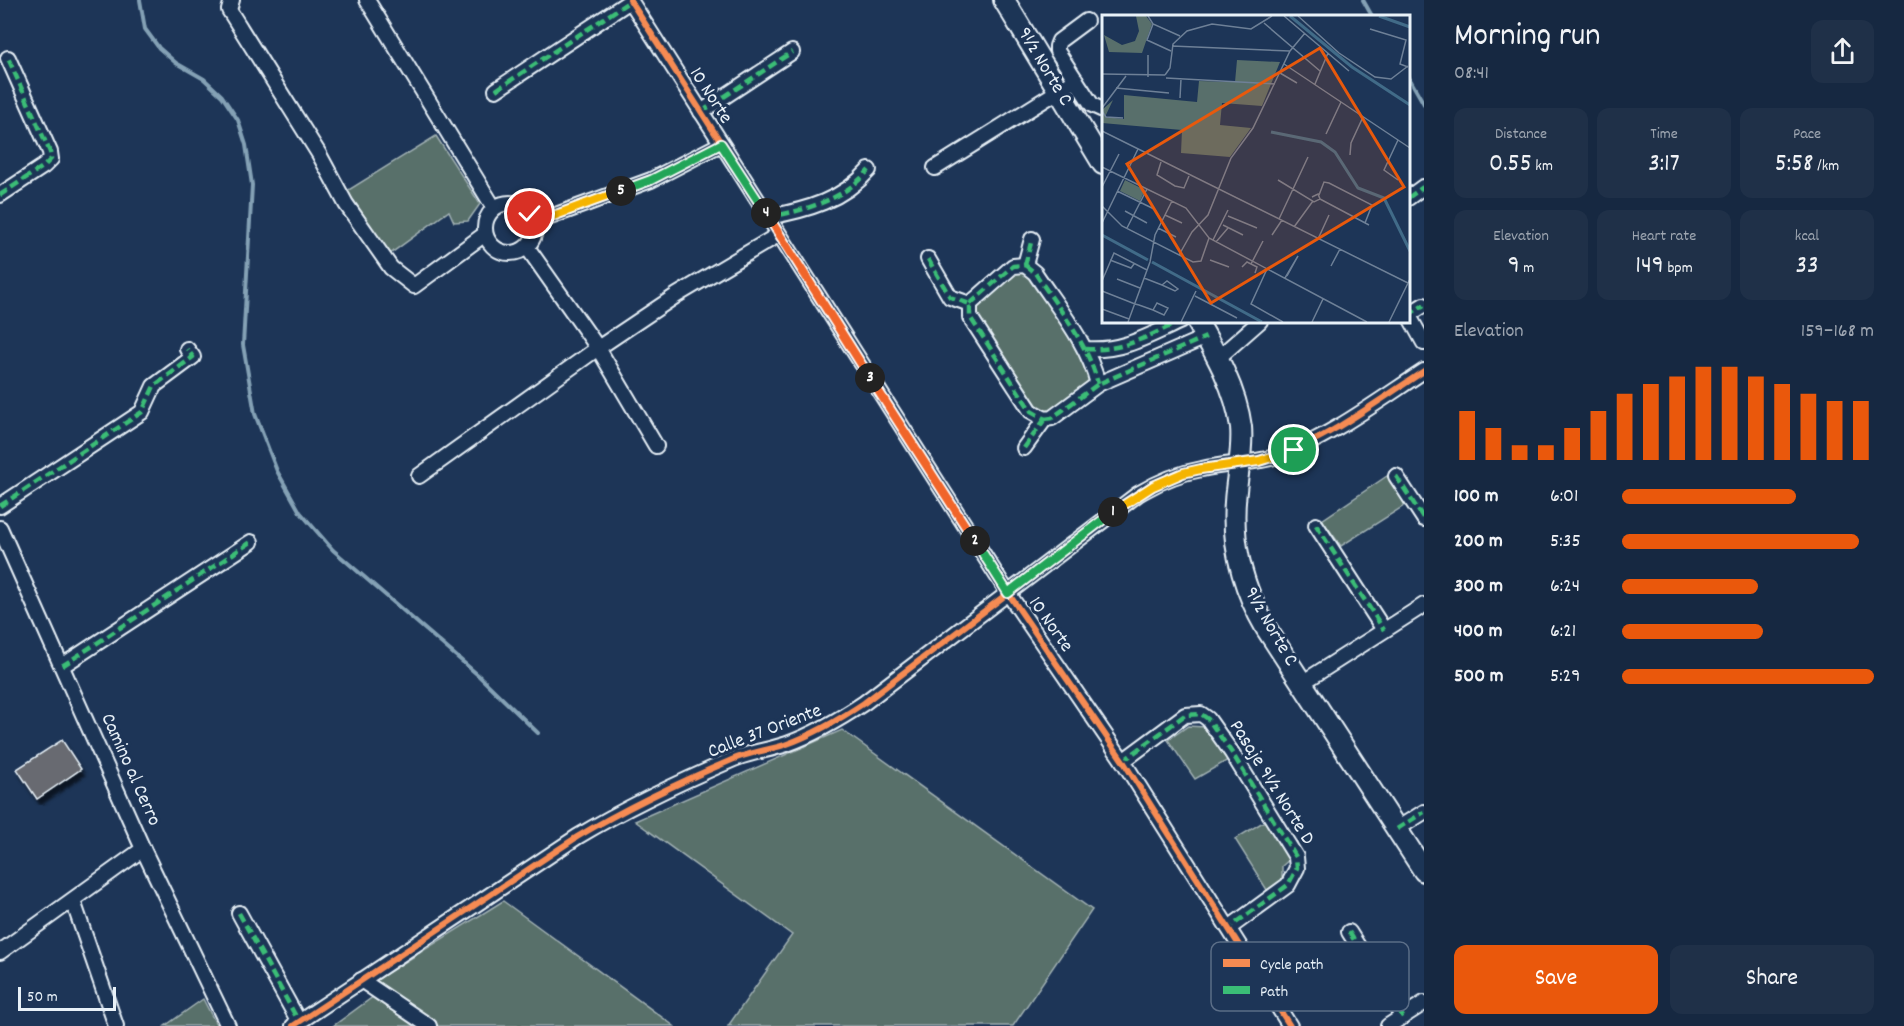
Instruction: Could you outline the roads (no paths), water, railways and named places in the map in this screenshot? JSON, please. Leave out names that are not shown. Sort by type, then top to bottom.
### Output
[{"type":"street","points":[[232,0],[229,10],[319,154],[346,204],[391,268],[414,286],[485,234]]},
{"type":"street","points":[[367,0],[494,208]]},
{"type":"street","points":[[496,90],[630,1]]},
{"type":"street","name":"10 Norte","points":[[630,1],[1008,593],[1124,761],[1237,942]]},
{"type":"street","name":"9½ Norte C","points":[[1007,1],[1102,162]]},
{"type":"street","points":[[1086,21],[1059,41],[1056,46],[1092,105],[1102,110]]},
{"type":"street","points":[[701,112],[792,52]]},
{"type":"street","points":[[0,195],[51,159],[50,152],[8,58]]},
{"type":"street","points":[[935,168],[1076,80]]},
{"type":"street","points":[[534,223],[651,180],[721,144]]},
{"type":"street","points":[[768,217],[815,207],[849,190],[869,170]]},
{"type":"street","points":[[1409,197],[1423,187]]},
{"type":"street","points":[[503,204],[513,204],[523,207],[530,214],[534,223],[534,233],[527,247],[520,252],[511,254],[503,252],[495,249],[489,242],[485,234],[486,220],[494,208],[503,204]]},
{"type":"street","points":[[419,476],[598,348],[677,295],[778,235]]},
{"type":"street","points":[[1025,265],[1032,239]]},
{"type":"street","points":[[527,247],[598,348],[656,446]]},
{"type":"street","points":[[928,260],[950,297],[970,304]]},
{"type":"street","points":[[1098,384],[1094,368],[1085,349],[1035,273],[1025,265],[1013,266],[970,304],[970,316],[1031,411],[1045,419],[1052,418],[1098,384],[1202,329]]},
{"type":"street","points":[[1409,313],[1424,305]]},
{"type":"street","points":[[1409,316],[1424,343]]},
{"type":"street","points":[[1085,349],[1125,346],[1179,322]]},
{"type":"street","points":[[1218,358],[1259,322]]},
{"type":"street","name":"9½ Norte C","points":[[1202,329],[1232,390],[1242,437],[1234,528],[1235,546],[1243,580],[1257,612],[1424,871]]},
{"type":"street","points":[[0,506],[142,412],[154,386],[193,357],[187,349]]},
{"type":"street","name":"Calle 37 Oriente","points":[[296,1024],[577,837],[621,811],[736,759],[785,745],[837,721],[864,703],[1125,503],[1153,486],[1183,473],[1239,465],[1279,455],[1309,443],[1424,371]]},
{"type":"street","points":[[1024,448],[1045,419]]},
{"type":"street","points":[[1396,476],[1424,519]]},
{"type":"street","points":[[1316,525],[1384,630]]},
{"type":"street","name":"Camino al Cerro","points":[[0,528],[143,849],[228,1026]]},
{"type":"street","points":[[62,666],[250,542]]},
{"type":"street","points":[[1302,683],[1424,604]]},
{"type":"street","name":"Pasaje 9½ Norte D","points":[[1124,761],[1185,715],[1201,714],[1208,719],[1232,753],[1296,857],[1297,868],[1288,885],[1228,928]]},
{"type":"street","points":[[1397,829],[1424,812]]},
{"type":"street","points":[[0,952],[143,849]]},
{"type":"street","points":[[73,901],[116,1026]]},
{"type":"street","points":[[239,913],[296,1024]]},
{"type":"street","points":[[1349,932],[1355,942]]},
{"type":"street","points":[[361,980],[429,1026]]},
{"type":"street","points":[[1388,1026],[1424,1003]]},
{"type":"street","name":"10 Norte","points":[[1281,1011],[1290,1026]]},
{"type":"street","points":[[1399,1011],[1403,1017]]},
{"type":"waterway","points":[[140,0],[145,29],[159,48],[176,63],[204,79],[222,96],[238,120],[246,145],[252,185],[243,345],[255,414],[277,471],[300,512],[333,550],[478,675],[538,733]]},
{"type":"waterway","points":[[1363,0],[1371,15]]},
{"type":"waterway","points":[[1409,78],[1424,104]]}]
